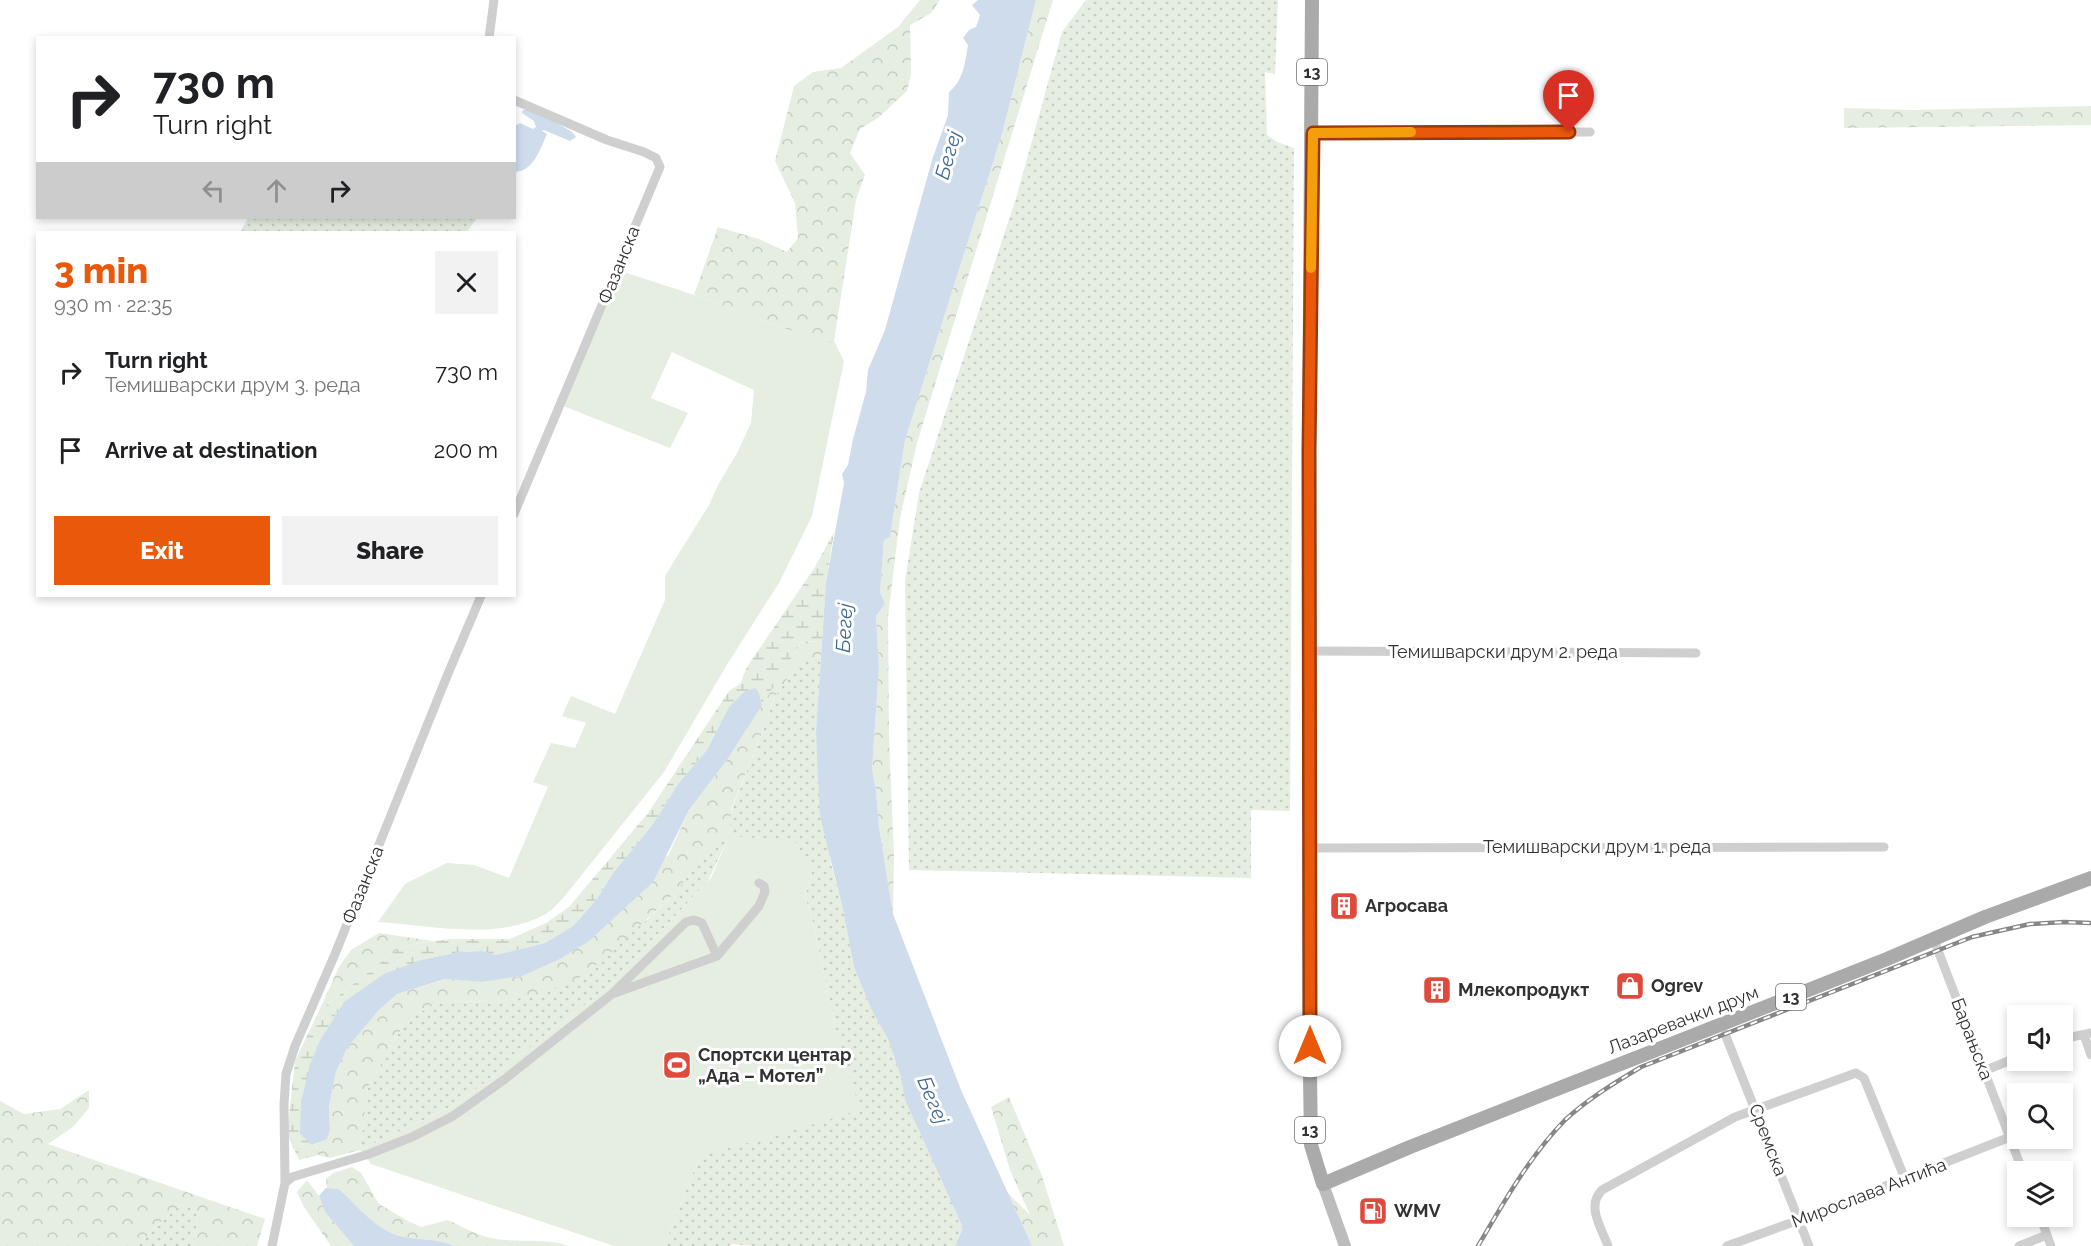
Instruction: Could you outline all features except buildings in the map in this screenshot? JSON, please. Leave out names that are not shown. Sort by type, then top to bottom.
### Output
[{"type":"main road","name":"13","points":[[1312,0],[1310,1134],[1314,1158],[1323,1184]]},
{"type":"main road","name":"Лазаревачки друм","points":[[1323,1184],[1410,1147],[1934,940],[1985,917],[2091,878]]},
{"type":"main road","points":[[1323,1184],[1345,1246]]},
{"type":"street","points":[[489,36],[494,0]]},
{"type":"street","name":"Фазанска","points":[[516,101],[598,136],[644,152],[656,158],[660,166],[516,509]]},
{"type":"street","points":[[1313,133],[1590,132]]},
{"type":"street","name":"Фазанска","points":[[272,1246],[285,1183],[284,1104],[286,1074],[294,1046],[335,954],[481,597]]},
{"type":"street","name":"Темишварски друм 2. реда","points":[[1310,651],[1696,653]]},
{"type":"street","name":"Темишварски друм 1. реда","points":[[1310,848],[1884,847]]},
{"type":"street","points":[[612,994],[717,956],[759,906],[765,892],[764,886],[759,883]]},
{"type":"street","points":[[285,1183],[292,1177],[369,1154],[412,1137],[453,1116],[505,1079],[612,994],[690,920],[702,923],[717,956]]},
{"type":"street","name":"Барањска","points":[[1934,940],[2007,1129]]},
{"type":"street","name":"Сремска","points":[[1725,1034],[1809,1246]]},
{"type":"street","points":[[2087,1034],[2091,1055]]},
{"type":"street","points":[[1984,1071],[2007,1062]]},
{"type":"street","points":[[1608,1246],[1593,1205],[1596,1196],[1602,1190],[1709,1129],[1735,1117],[1856,1073],[1864,1078],[1905,1179]]},
{"type":"street","name":"Мирослава Антића","points":[[1727,1246],[2007,1138]]},
{"type":"street","points":[[2044,1227],[2051,1246]]},
{"type":"street","points":[[2019,1246],[2047,1235]]},
{"type":"green space","points":[[920,0],[940,0],[931,13],[910,25],[911,74],[907,91],[878,118],[860,129],[850,153],[865,175],[856,200],[834,341],[827,344],[694,295],[718,227],[759,239],[787,252],[798,238],[795,203],[775,161],[794,86],[813,72],[841,68],[898,27]]},
{"type":"green space","points":[[1036,0],[1053,0],[917,443],[900,518],[888,617],[889,736],[894,856],[893,914],[872,769],[879,667],[876,616],[885,604],[880,592],[884,540],[890,537],[905,440],[1002,134]]},
{"type":"green space","points":[[1086,0],[1278,0],[1275,74],[1265,72],[1267,135],[1277,142],[1294,148],[1290,811],[1251,810],[1251,878],[909,870],[905,581],[919,493],[1017,195],[1062,32]]},
{"type":"green space","points":[[2091,106],[2091,125],[1844,128],[1844,108],[1911,110]]},
{"type":"green space","points":[[247,219],[476,219],[468,231],[241,231]]},
{"type":"green space","points":[[621,271],[827,344],[834,341],[844,361],[812,516],[780,581],[725,668],[664,772],[554,907],[544,915],[525,923],[484,929],[441,928],[378,922],[405,884],[447,863],[474,865],[509,878],[548,787],[533,782],[551,743],[575,748],[586,723],[562,716],[571,696],[615,714],[665,600],[665,576],[709,505],[751,423],[754,390],[672,352],[651,398],[688,413],[670,448],[563,406]]},
{"type":"green space","points":[[834,532],[826,582],[822,642],[802,641],[762,705],[759,693],[729,707],[707,750],[678,784],[653,824],[613,873],[597,899],[573,926],[545,943],[496,955],[482,951],[459,952],[421,960],[344,1002],[320,1040],[310,1064],[312,1145],[316,1144],[318,1155],[299,1160],[287,1134],[295,1061],[319,1011],[398,949],[450,939],[510,939],[546,923],[569,907],[648,813],[729,691],[740,684],[747,667],[815,567]]},
{"type":"green space","points":[[802,641],[822,642],[821,656],[805,662],[792,673],[775,696],[731,810],[729,836],[711,846],[675,893],[605,958],[575,981],[526,997],[497,1002],[441,1001],[407,1019],[368,1087],[360,1150],[329,1158],[318,1155],[316,1144],[327,1138],[330,1130],[329,1106],[336,1072],[347,1048],[378,1011],[397,994],[446,979],[482,982],[522,976],[558,960],[669,854],[689,810],[727,760]]},
{"type":"green space","points":[[821,656],[816,731],[831,864],[854,967],[872,1011],[888,1039],[900,1074],[905,1100],[963,1228],[955,1246],[732,1244],[728,1246],[664,1246],[700,1155],[835,1025],[805,896],[813,869],[729,836],[730,814],[775,696],[792,673],[805,662]]},
{"type":"green space","points":[[729,836],[708,881],[608,987],[457,1104],[360,1150],[368,1087],[407,1019],[441,1001],[497,1002],[526,997],[647,920],[675,893],[711,845]]},
{"type":"green space","name":"Спортски центар „Ада – Мотел”","points":[[729,836],[794,840],[813,869],[805,896],[835,1025],[860,1110],[768,1138],[700,1155],[664,1246],[614,1246],[371,1164],[360,1150],[457,1104],[608,987],[711,878]]},
{"type":"green space","points":[[379,933],[433,941],[398,949],[319,1011],[339,967],[351,950]]},
{"type":"green space","points":[[89,1090],[89,1108],[73,1127],[48,1144],[265,1219],[257,1246],[193,1246],[197,1211],[182,1204],[157,1225],[138,1246],[0,1246],[0,1101],[24,1114],[60,1109]]},
{"type":"green space","points":[[1009,1097],[1042,1176],[1064,1246],[1032,1246],[1006,1191],[1030,1215],[1010,1170],[991,1107]]},
{"type":"green space","points":[[352,1167],[361,1173],[379,1204],[421,1227],[448,1220],[493,1239],[548,1241],[569,1246],[455,1246],[394,1234],[368,1218],[339,1189],[327,1188],[326,1179],[333,1173]]},
{"type":"green space","points":[[307,1180],[319,1196],[325,1212],[354,1246],[331,1246],[304,1207],[297,1192]]},
{"type":"green space","points":[[182,1204],[197,1210],[193,1246],[138,1246],[157,1225]]},
{"type":"water","name":"Бегеј","points":[[978,0],[1036,0],[1002,134],[905,440],[890,537],[884,540],[880,592],[885,604],[876,616],[879,667],[872,769],[893,914],[961,1090],[1032,1246],[955,1246],[963,1228],[905,1100],[900,1074],[888,1039],[872,1011],[854,967],[820,816],[816,731],[826,582],[844,483],[842,474],[848,465],[866,392],[868,370],[885,330],[932,160],[948,115],[949,92],[958,82],[963,70],[968,45],[963,38],[969,30],[976,27],[980,15],[972,5]]},
{"type":"water","points":[[523,110],[535,110],[572,132],[576,137],[570,141],[542,131],[547,134],[536,158],[527,168],[516,172],[516,125],[520,123],[533,129],[536,127],[534,121],[522,113]]},
{"type":"water","points":[[755,688],[762,705],[727,760],[689,810],[653,882],[589,941],[558,960],[522,976],[482,982],[445,979],[397,994],[378,1011],[347,1048],[336,1072],[329,1106],[330,1130],[327,1139],[312,1145],[300,1134],[301,1103],[310,1064],[320,1040],[344,1002],[384,974],[421,960],[459,952],[482,951],[496,955],[545,943],[573,926],[597,899],[613,873],[653,824],[678,784],[707,750],[729,707],[744,692]]},
{"type":"water","points":[[326,1188],[339,1189],[368,1218],[385,1230],[404,1237],[455,1246],[354,1246],[325,1212],[319,1196]]},
{"type":"railway","points":[[1478,1246],[1518,1180],[1552,1134],[1583,1105],[1641,1067],[1972,937],[2030,924],[2091,923]]},
{"type":"slow traffic","points":[[1311,268],[1313,133],[1411,132]]},
{"type":"place","name":"Агросава","points":[[1344,906]]},
{"type":"place","name":"Ogrev","points":[[1630,986]]},
{"type":"place","name":"Млекопродукт","points":[[1437,990]]},
{"type":"place","name":"Спортски центар „Ада – Мотел”","points":[[677,1065]]},
{"type":"place","name":"WMV","points":[[1373,1211]]},
{"type":"route","points":[[1310,1046],[1309,451],[1313,133],[1569,132]]}]
